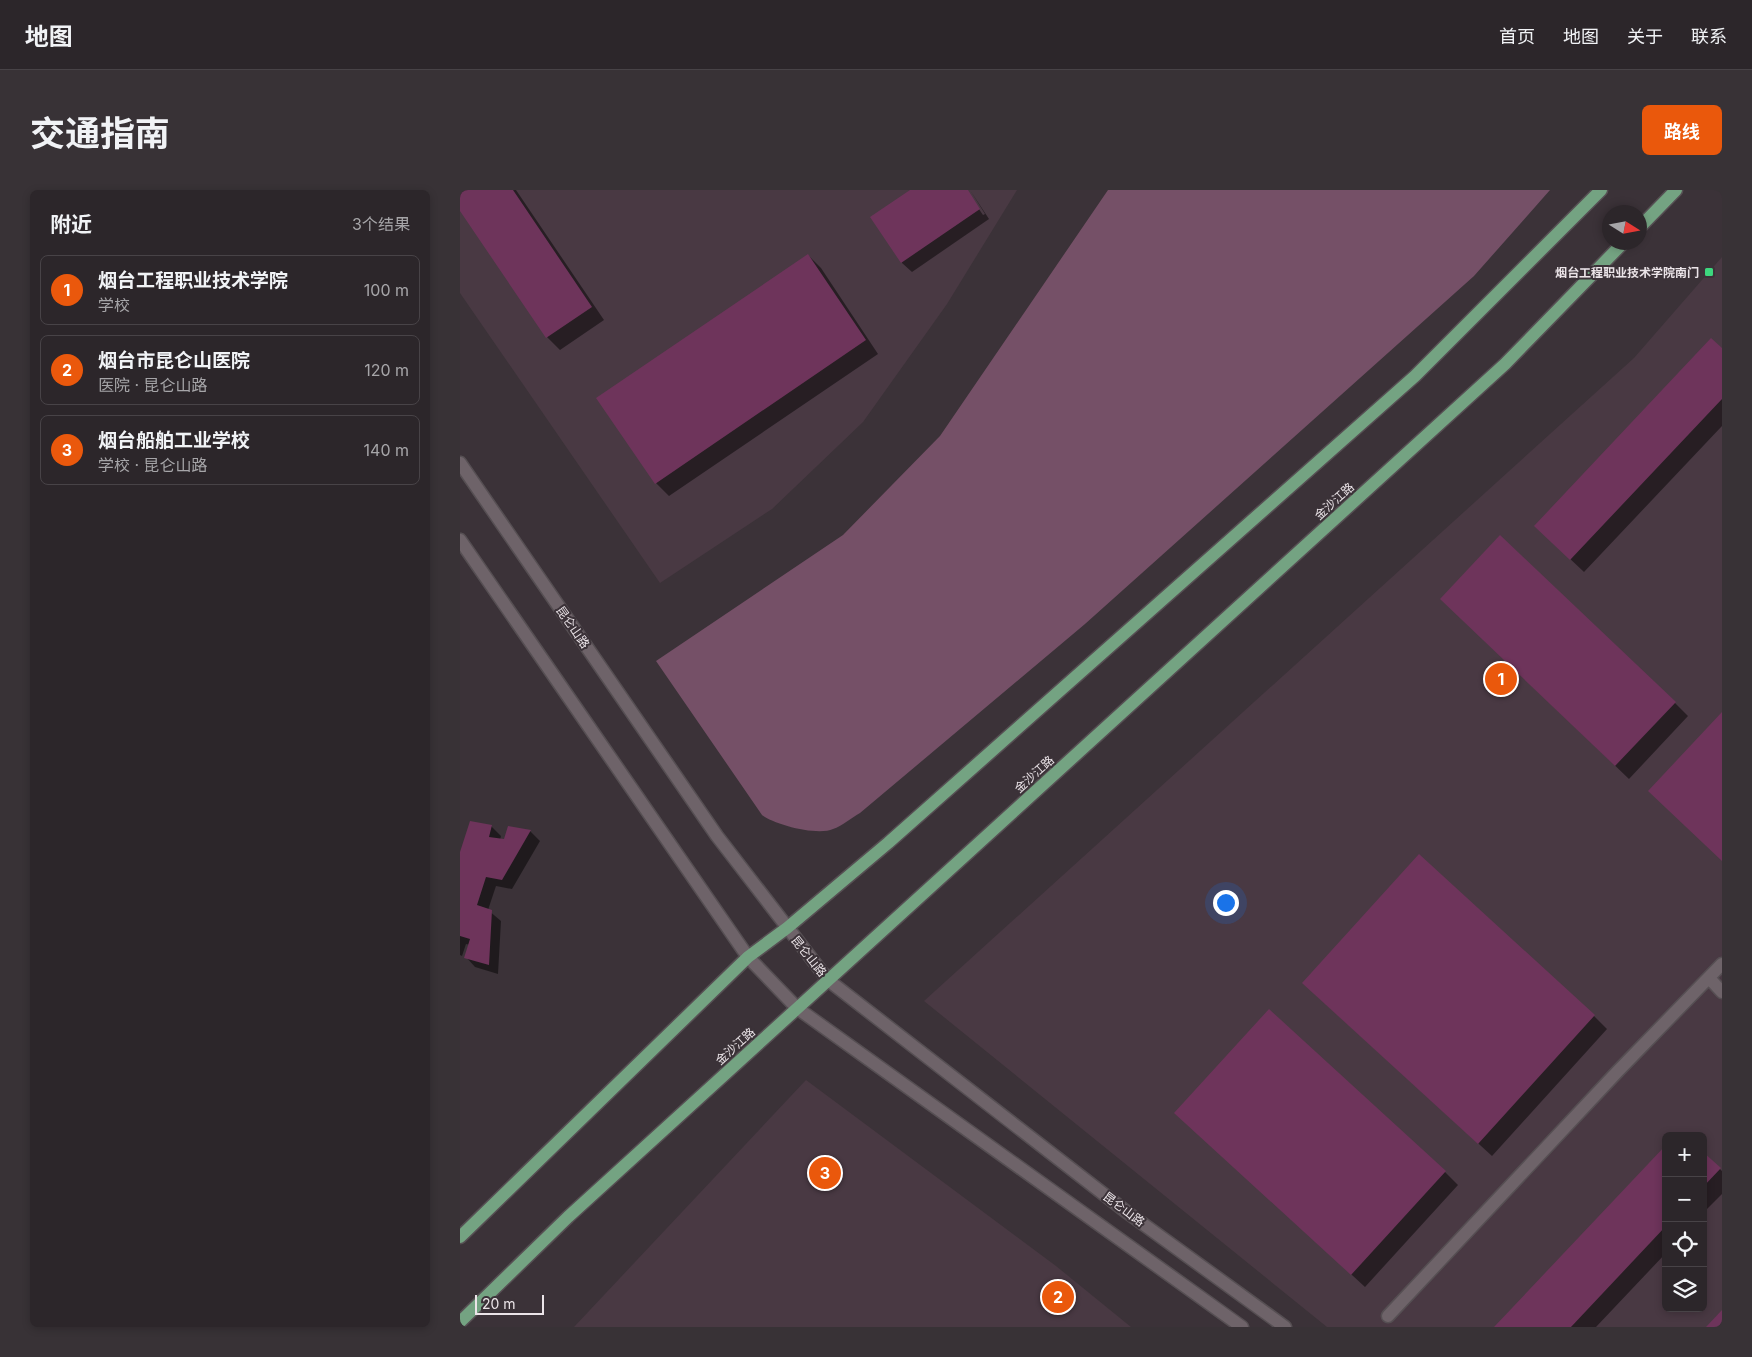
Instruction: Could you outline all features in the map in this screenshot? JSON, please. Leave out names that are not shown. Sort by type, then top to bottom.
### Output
[{"type":"main road","points":[[460,1237],[748,957],[787,928],[888,843],[1415,376],[1601,190]]},
{"type":"main road","points":[[1647,220],[1676,190]]},
{"type":"main road","name":"金沙江路","points":[[460,1322],[568,1217],[796,1008],[1506,364],[1616,250]]},
{"type":"street","name":"昆仑山路","points":[[460,463],[717,836],[828,980],[1128,1213],[1285,1327]]},
{"type":"street","name":"昆仑山路","points":[[460,540],[748,957],[796,1008],[1242,1327]]},
{"type":"street","points":[[1388,1316],[1618,1071],[1722,964]]},
{"type":"street","points":[[1709,978],[1722,992]]},
{"type":"shaded area","points":[[460,190],[1017,190],[947,304],[863,422],[772,509],[660,583],[460,293]]},
{"type":"shaded area","points":[[1108,190],[1550,190],[1474,276],[1085,624],[860,813],[840,826],[826,831],[786,826],[768,819],[762,815],[656,661],[843,535],[940,436]]},
{"type":"shaded area","points":[[1722,257],[1722,1327],[1327,1327],[924,1001],[1634,358]]},
{"type":"shaded area","points":[[806,1080],[1056,1266],[1131,1327],[574,1327]]},
{"type":"building","points":[[460,190],[513,190],[592,307],[546,338],[460,211]]},
{"type":"building","points":[[910,190],[968,190],[980,209],[901,263],[870,217]]},
{"type":"building","points":[[808,254],[866,340],[655,484],[596,398]]},
{"type":"building","points":[[1711,338],[1722,348],[1722,399],[1570,560],[1534,526]]},
{"type":"building","points":[[1500,535],[1676,702],[1615,766],[1440,599]]},
{"type":"building","points":[[1722,712],[1722,861],[1648,791]]},
{"type":"building","points":[[470,821],[492,825],[489,837],[504,839],[508,826],[531,830],[502,880],[486,877],[477,905],[492,910],[489,965],[464,958],[470,939],[460,936],[460,852]]},
{"type":"building","points":[[1419,854],[1595,1015],[1478,1144],[1302,983]]},
{"type":"building","points":[[1269,1009],[1446,1171],[1351,1275],[1174,1113]]},
{"type":"building","points":[[1662,1149],[1662,1230],[1571,1327],[1494,1327]]},
{"type":"building","points":[[1707,1156],[1721,1168],[1707,1183]]},
{"type":"building","points":[[1722,1310],[1722,1327],[1706,1327]]},
{"type":"place","name":"烟台工程职业技术学院南门","points":[[1709,272]]},
{"type":"place","name":"烟台工程职业技术学院","points":[[1501,679]]},
{"type":"place","name":"烟台船舶工业学校","points":[[825,1173]]},
{"type":"place","name":"烟台市昆仑山医院","points":[[1058,1297]]}]
